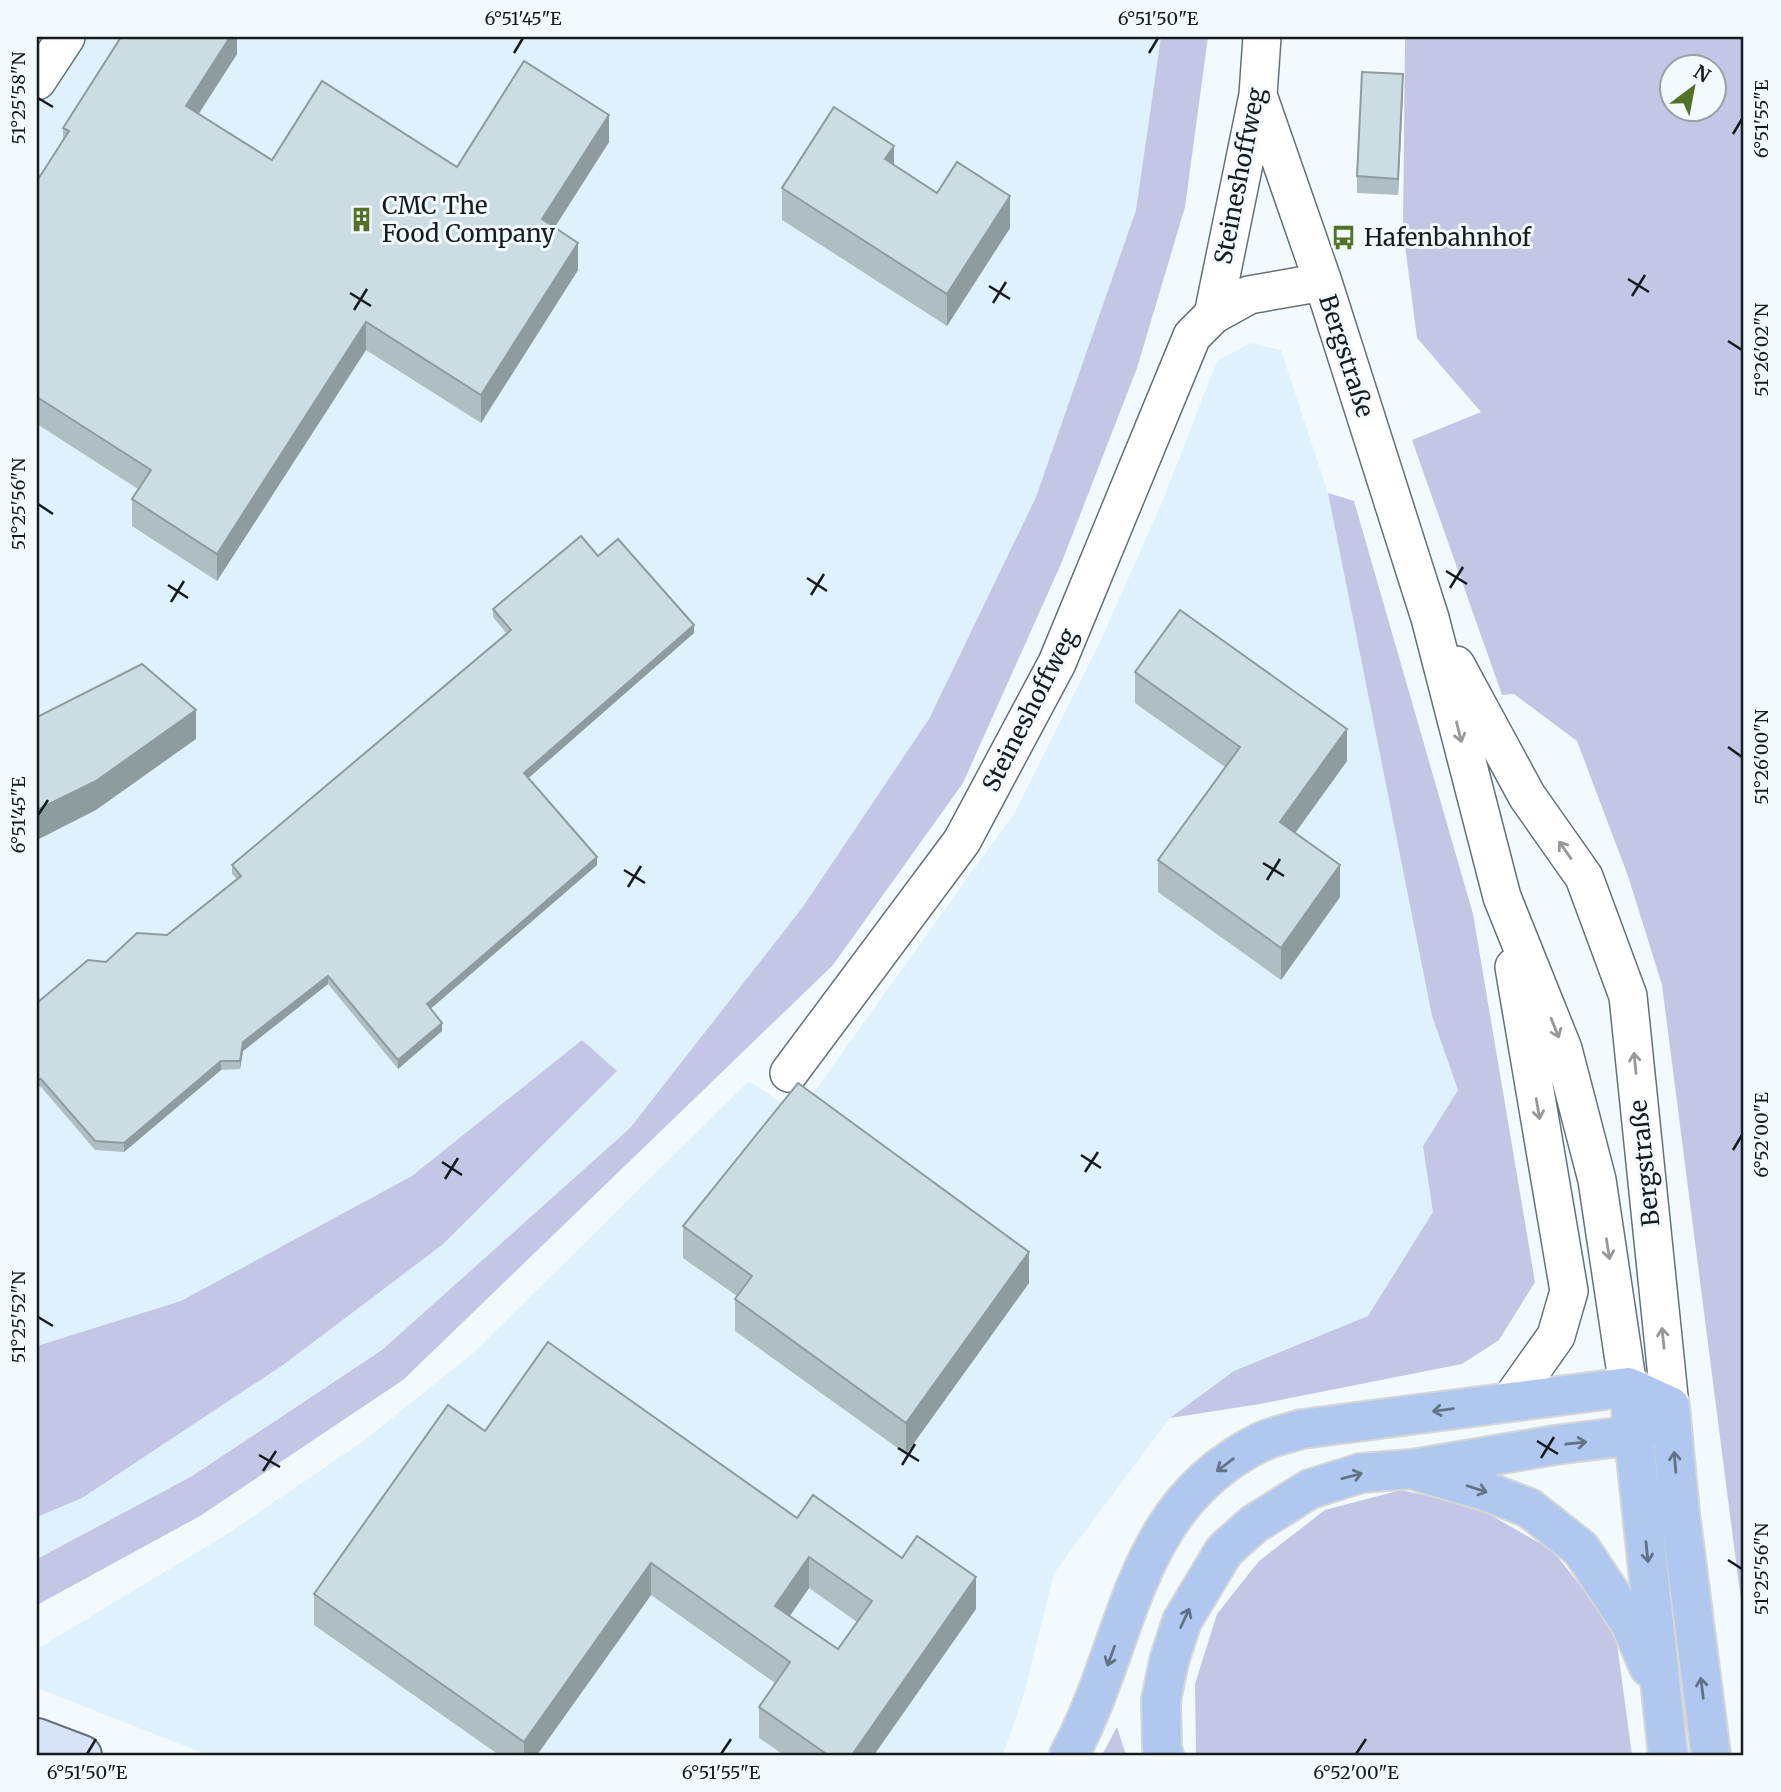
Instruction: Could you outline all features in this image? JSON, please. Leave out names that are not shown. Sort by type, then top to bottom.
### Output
[{"type":"main road","points":[[1069,1755],[1102,1681],[1142,1570],[1159,1536],[1178,1508],[1228,1461],[1263,1441],[1302,1429],[1510,1401],[1573,1396],[1628,1387],[1670,1406],[1635,1435],[1555,1445],[1412,1469],[1361,1473],[1310,1489],[1254,1524],[1224,1551],[1182,1621],[1169,1661],[1161,1700],[1164,1755]]},
{"type":"main road","name":"Bergstraße","points":[[1628,1387],[1668,1755]]},
{"type":"main road","name":"Bergstraße","points":[[1670,1406],[1678,1501],[1711,1755]]},
{"type":"main road","points":[[1412,1469],[1485,1491],[1529,1508],[1581,1549],[1629,1623],[1663,1702]]},
{"type":"main road","points":[[37,1738],[82,1755]]},
{"type":"street","points":[[37,82],[66,37]]},
{"type":"street","name":"Steineshoffweg","points":[[1213,315],[1258,95],[1262,37]]},
{"type":"street","name":"Bergstraße","points":[[1258,95],[1323,282],[1430,618],[1502,897],[1563,1048],[1597,1180],[1628,1387]]},
{"type":"street","name":"Steineshoffweg","points":[[789,1073],[962,841],[1057,663],[1192,336],[1213,315],[1249,295],[1323,282]]},
{"type":"street","name":"Bergstraße","points":[[1430,618],[1528,796],[1584,877],[1628,996],[1670,1406]]},
{"type":"street","points":[[1502,897],[1569,1291],[1556,1336],[1510,1401]]},
{"type":"shaded area","points":[[37,37],[1161,37],[1136,210],[1036,497],[929,719],[802,908],[630,1128],[382,1350],[191,1476],[37,1559]]},
{"type":"shaded area","points":[[1161,37],[1208,37],[1185,207],[1137,368],[1061,564],[963,783],[833,965],[403,1380],[200,1516],[37,1605],[37,1559],[192,1476],[382,1350],[630,1128],[802,908],[929,719],[1036,497],[1136,210]]},
{"type":"shaded area","points":[[1405,37],[1744,37],[1744,1624],[1662,985],[1628,876],[1577,741],[1514,694],[1502,695],[1412,440],[1481,412],[1417,338],[1403,230]]},
{"type":"shaded area","points":[[1250,343],[1281,350],[1328,493],[1432,1016],[1458,1090],[1423,1146],[1456,1308],[1170,1418],[1054,1573],[1023,1697],[1003,1755],[208,1755],[37,1688],[37,1649],[224,1536],[362,1442],[473,1353],[749,1081],[798,1114],[1015,812],[1099,644],[1163,500],[1217,361]]},
{"type":"shaded area","points":[[1328,493],[1354,501],[1473,914],[1535,1282],[1499,1340],[1462,1364],[1260,1404],[1170,1418],[1234,1371],[1368,1316],[1433,1212],[1423,1146],[1458,1090],[1432,1016]]},
{"type":"shaded area","points":[[582,1040],[617,1071],[442,1245],[283,1365],[82,1498],[37,1517],[37,1346],[181,1301],[412,1176]]},
{"type":"shaded area","points":[[1401,1490],[1476,1507],[1552,1550],[1615,1629],[1632,1755],[1196,1755],[1195,1684],[1217,1614],[1259,1561],[1325,1510]]},
{"type":"shaded area","points":[[1117,1727],[1126,1755],[1102,1755]]},
{"type":"building","points":[[121,37],[230,37],[186,106],[272,160],[322,81],[457,167],[524,61],[609,115],[542,219],[578,243],[481,395],[366,322],[217,554],[132,499],[151,470],[37,397],[37,181],[69,131],[63,128]]},
{"type":"building","points":[[1362,72],[1403,74],[1398,179],[1357,176]]},
{"type":"building","points":[[834,107],[894,146],[885,159],[937,193],[957,162],[1010,196],[947,294],[782,188]]},
{"type":"building","points":[[581,536],[598,556],[618,539],[694,625],[524,773],[597,857],[427,1004],[442,1023],[398,1060],[328,976],[243,1042],[240,1061],[221,1061],[124,1143],[95,1141],[41,1079],[37,1079],[37,1003],[88,960],[106,962],[137,933],[167,935],[241,876],[232,865],[511,630],[493,609]]},
{"type":"building","points":[[1180,610],[1347,729],[1280,822],[1340,865],[1281,948],[1158,860],[1240,747],[1135,672]]},
{"type":"building","points":[[142,664],[196,710],[96,781],[37,810],[37,717]]},
{"type":"building","points":[[798,1083],[1029,1252],[906,1423],[735,1299],[752,1276],[683,1226]]},
{"type":"building","points":[[548,1342],[797,1518],[813,1495],[902,1558],[917,1536],[976,1577],[852,1755],[828,1755],[759,1707],[790,1662],[651,1563],[524,1742],[314,1594],[448,1405],[485,1431]],"holes":[[[809,1557],[872,1601],[838,1649],[775,1606]]]},
{"type":"place","name":"CMC The Food Company","points":[[362,220]]},
{"type":"place","name":"Hafenbahnhof","points":[[1344,238]]}]
